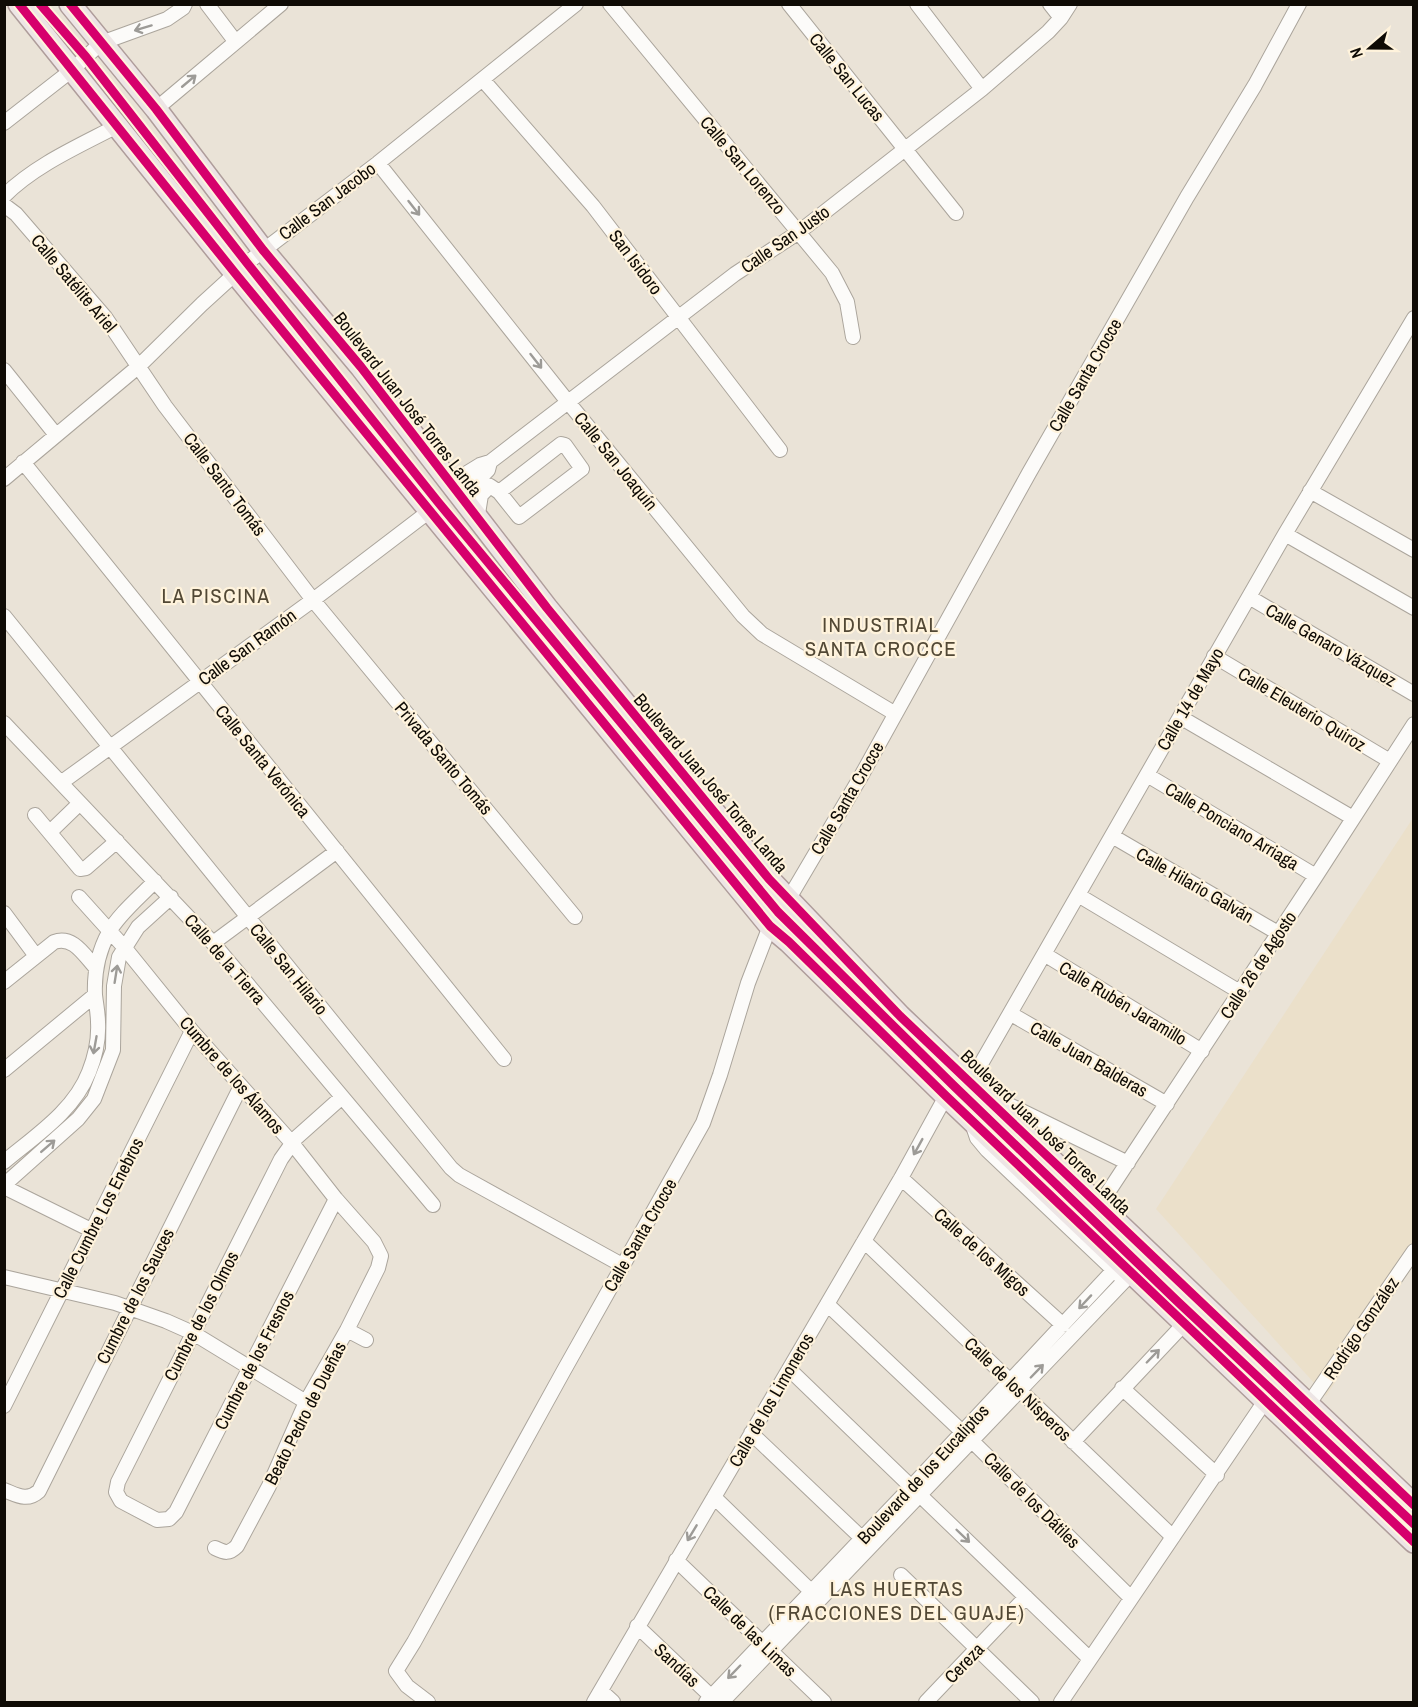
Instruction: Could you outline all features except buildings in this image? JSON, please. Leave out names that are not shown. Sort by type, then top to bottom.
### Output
[{"type":"main road","points":[[19,4],[235,273],[770,926],[972,1121],[1123,1272],[1184,1324],[1413,1542]]},
{"type":"main road","name":"Boulevard Juan José Torres Landa","points":[[70,4],[156,109],[263,250],[361,367],[454,491],[614,692],[788,900],[900,1016],[1413,1505]]},
{"type":"street","points":[[4,123],[72,70],[101,43],[167,19],[185,4]]},
{"type":"street","points":[[207,4],[235,41]]},
{"type":"street","points":[[156,109],[281,4]]},
{"type":"street","name":"Calle San Jacobo","points":[[4,479],[139,366],[235,273],[378,163],[576,4]]},
{"type":"street","name":"Calle San Lorenzo","points":[[610,4],[839,283],[847,302],[853,337]]},
{"type":"street","name":"Calle San Lucas","points":[[789,4],[956,213]]},
{"type":"street","points":[[917,4],[982,89]]},
{"type":"street","points":[[1050,4],[1061,18]]},
{"type":"street","name":"Calle San Justo","points":[[454,491],[488,470],[490,462],[568,402],[735,274],[799,232],[906,149],[1010,66],[1061,18],[1071,4]]},
{"type":"street","name":"Calle Santa Crocce","points":[[428,1702],[406,1686],[396,1671],[703,1123],[748,983],[770,926],[788,900],[860,778],[894,713],[1081,381],[1187,197],[1255,85],[1296,6]]},
{"type":"street","name":"San Isidoro","points":[[483,80],[593,206],[780,450]]},
{"type":"street","points":[[4,195],[17,183],[71,150],[117,126]]},
{"type":"street","name":"Calle San Joaquín","points":[[378,163],[568,402],[752,625],[762,634],[894,713]]},
{"type":"street","name":"Calle Satélite Ariel","points":[[4,205],[16,214],[105,317],[139,366]]},
{"type":"street","name":"Calle 14 de Mayo","points":[[973,1086],[1044,954],[1214,657],[1413,318]]},
{"type":"street","name":"Calle Santo Tomás","points":[[139,366],[165,406],[313,600]]},
{"type":"street","points":[[4,370],[56,435]]},
{"type":"street","points":[[477,520],[481,495],[490,486],[500,492],[519,517],[582,469],[565,445],[561,444],[500,492]]},
{"type":"street","name":"Calle Santa Verónica","points":[[24,462],[504,1059]]},
{"type":"street","points":[[1310,491],[1413,550]]},
{"type":"street","name":"Calle San Ramón","points":[[62,782],[313,600],[431,510]]},
{"type":"street","points":[[1285,534],[1413,608]]},
{"type":"street","name":"Calle Genaro Vázquez","points":[[1249,597],[1413,694]]},
{"type":"street","name":"Privada Santo Tomás","points":[[313,600],[575,917]]},
{"type":"street","name":"Calle San Hilario","points":[[4,616],[451,1168],[459,1175],[622,1265]]},
{"type":"street","name":"Calle Eleuterio Quiroz","points":[[1214,657],[1390,761]]},
{"type":"street","points":[[1180,717],[1353,818]]},
{"type":"street","name":"Calle de la Tierra","points":[[4,723],[213,943],[433,1205]]},
{"type":"street","name":"Calle 26 de Agosto","points":[[1099,1206],[1316,876],[1413,723]]},
{"type":"street","name":"Calle Ponciano Arriaga","points":[[1147,775],[1316,876]]},
{"type":"street","points":[[50,832],[80,803]]},
{"type":"street","points":[[35,815],[80,869],[86,868],[117,841]]},
{"type":"street","name":"Calle Hilario Galván","points":[[1112,836],[1278,933]]},
{"type":"street","points":[[213,943],[337,850]]},
{"type":"street","points":[[4,1162],[61,1114],[80,1088],[88,1073],[97,1041],[96,968],[110,930],[155,881]]},
{"type":"street","points":[[1078,895],[1239,992]]},
{"type":"street","name":"Cumbre de los Álamos","points":[[79,897],[110,930],[192,1031],[292,1143],[336,1199],[374,1242],[381,1256]]},
{"type":"street","points":[[91,1230],[4,1186],[78,1119],[94,1099],[113,1050],[114,986],[119,957],[138,927],[171,897]]},
{"type":"street","points":[[4,913],[36,956]]},
{"type":"street","points":[[4,982],[54,942],[62,939],[69,940],[96,968]]},
{"type":"street","name":"Calle Rubén Jaramillo","points":[[1044,954],[1202,1051]]},
{"type":"street","points":[[4,1070],[95,995]]},
{"type":"street","name":"Calle Juan Balderas","points":[[1011,1014],[1167,1104]]},
{"type":"street","name":"Calle Cumbre Los Enebros","points":[[4,1406],[192,1031]]},
{"type":"street","name":"Cumbre de los Sauces","points":[[4,1490],[22,1498],[29,1498],[39,1491],[241,1086]]},
{"type":"street","points":[[973,1086],[1128,1163]]},
{"type":"street","name":"Calle de los Limoneros","points":[[597,1697],[901,1178],[946,1096]]},
{"type":"street","name":"Cumbre de los Olmos","points":[[169,1519],[157,1520],[121,1501],[116,1492],[118,1482],[280,1159],[292,1143],[342,1097]]},
{"type":"street","name":"Calle de los Migos","points":[[901,1178],[1063,1325]]},
{"type":"street","name":"Cumbre de los Fresnos","points":[[169,1519],[176,1512],[336,1199]]},
{"type":"street","name":"Calle de los Nísperos","points":[[864,1241],[1173,1537]]},
{"type":"street","name":"Boulevard de los Eucaliptos","points":[[714,1701],[867,1543],[1144,1249]]},
{"type":"street","name":"Rodrigo González","points":[[1308,1405],[1413,1251]]},
{"type":"street","name":"Beato Pedro de Dueñas","points":[[215,1548],[225,1553],[237,1546],[269,1486],[306,1402],[347,1330],[378,1268],[381,1256]]},
{"type":"street","name":"Boulevard de los Eucaliptos","points":[[1015,1386],[1063,1325],[1123,1272]]},
{"type":"street","points":[[4,1277],[129,1308],[166,1321],[193,1334],[306,1402]]},
{"type":"street","name":"Calle de los Dátiles","points":[[827,1305],[967,1436],[1130,1597]]},
{"type":"street","points":[[1073,1442],[1184,1324]]},
{"type":"street","points":[[347,1330],[366,1340]]},
{"type":"street","points":[[789,1369],[1090,1659]]},
{"type":"street","points":[[1122,1388],[1217,1475]]},
{"type":"street","points":[[1060,1702],[1130,1597],[1217,1475],[1265,1401]]},
{"type":"street","points":[[751,1432],[867,1543]]},
{"type":"street","points":[[714,1497],[815,1596]]},
{"type":"street","name":"Calle de las Limas","points":[[676,1560],[824,1702]]},
{"type":"street","points":[[901,1575],[1032,1702]]},
{"type":"street","name":"Cereza","points":[[927,1702],[1026,1597]]},
{"type":"street","name":"Sandías","points":[[637,1626],[714,1701]]},
{"type":"street","points":[[597,1697],[613,1702]]},
{"type":"shaded area","points":[[1413,818],[1413,1266],[1326,1396],[1156,1209]]},
{"type":"cycle path","points":[[19,4],[235,273],[770,926],[1414,1542]]},
{"type":"cycle path","points":[[40,4],[86,57],[438,502],[778,912],[1177,1301],[1414,1524]]},
{"type":"cycle path","points":[[70,4],[156,109],[263,250],[361,367],[547,608],[769,879],[900,1016],[1414,1505]]},
{"type":"district","name":"LA PISCINA","points":[[216,595]]},
{"type":"district","name":"INDUSTRIAL SANTA CROCCE","points":[[881,636]]},
{"type":"district","name":"LAS HUERTAS (FRACCIONES DEL GUAJE)","points":[[897,1600]]}]
